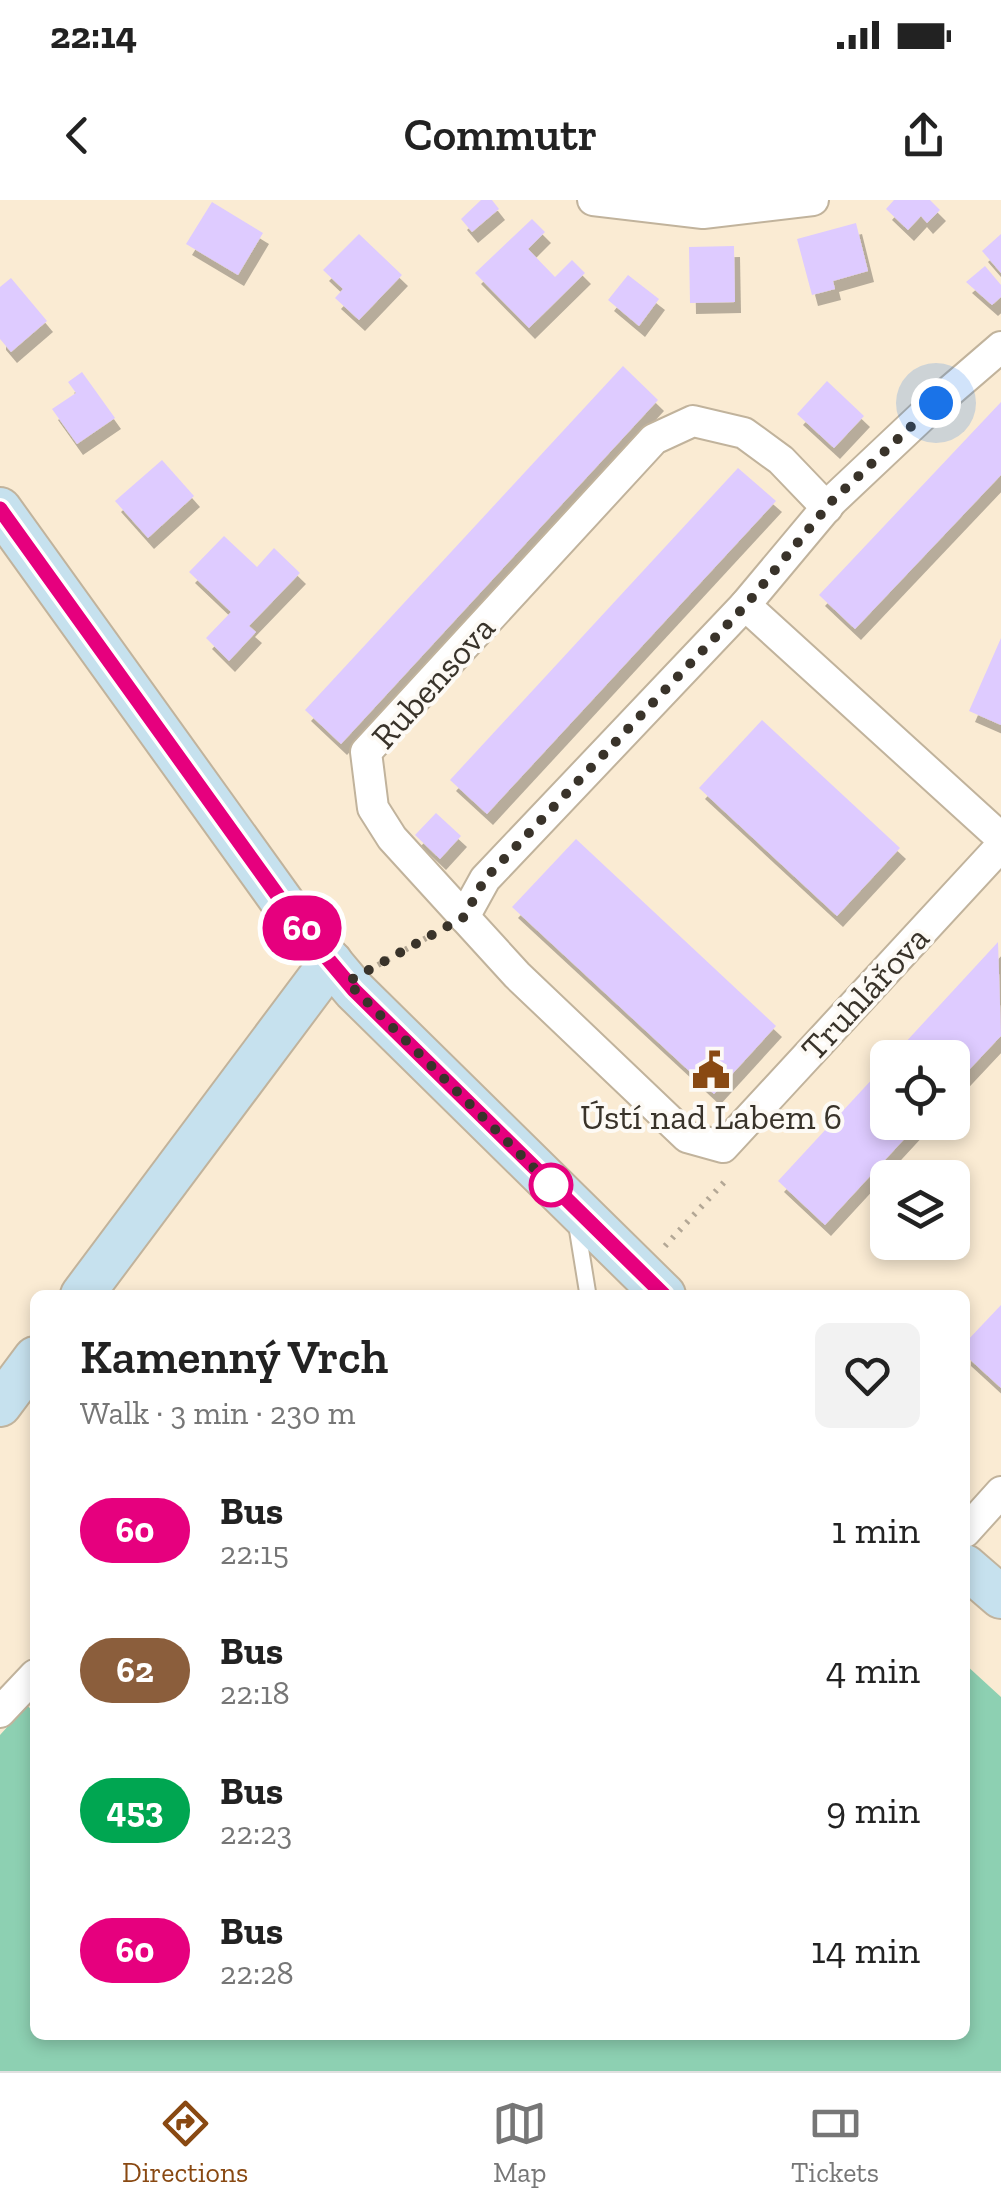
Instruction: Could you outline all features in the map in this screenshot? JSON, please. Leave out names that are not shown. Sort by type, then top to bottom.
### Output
[{"type":"street","points":[[593,200],[702,214],[812,200]]},
{"type":"street","points":[[723,1147],[687,1136],[517,975],[464,917],[485,879],[746,605],[827,508],[936,403],[1001,347]]},
{"type":"street","name":"Rubensova","points":[[464,917],[392,838],[373,808],[366,752],[654,440],[694,421],[744,433],[781,460],[827,508]]},
{"type":"street","points":[[0,509],[296,921],[339,972],[652,1284]]},
{"type":"street","points":[[746,605],[1001,838]]},
{"type":"street","name":"Truhlářova","points":[[723,1147],[1001,846]]},
{"type":"street","points":[[86,1290],[339,972]]},
{"type":"street","points":[[0,1404],[30,1365]]},
{"type":"street","points":[[970,1527],[1000,1494]]},
{"type":"street","points":[[970,1570],[1001,1598]]},
{"type":"street","points":[[0,1712],[30,1679]]},
{"type":"lane","points":[[574,1207],[587,1290]]},
{"type":"path","points":[[339,972],[464,917]]},
{"type":"path","points":[[652,1284],[737,1169],[723,1147]]},
{"type":"green space","points":[[970,1669],[1001,1697],[1001,2071],[0,2071],[0,1735],[27,1705],[30,2040],[970,2040]]},
{"type":"building","points":[[481,200],[492,200],[499,209],[472,232],[461,219]]},
{"type":"building","points":[[894,200],[930,200],[940,210],[927,223],[921,216],[908,230],[886,209]]},
{"type":"building","points":[[212,202],[263,233],[238,275],[186,244]]},
{"type":"building","points":[[532,219],[545,232],[528,249],[555,277],[572,260],[585,273],[529,328],[475,273]]},
{"type":"building","points":[[856,223],[868,271],[833,281],[835,289],[812,295],[797,239]]},
{"type":"building","points":[[359,234],[402,275],[359,320],[335,298],[343,289],[323,270]]},
{"type":"building","points":[[1001,234],[1001,273],[982,251]]},
{"type":"building","points":[[734,246],[735,302],[690,303],[689,247]]},
{"type":"building","points":[[985,266],[1001,285],[1001,297],[992,305],[966,282]]},
{"type":"building","points":[[628,275],[659,299],[639,326],[608,300]]},
{"type":"building","points":[[11,278],[47,321],[11,352],[0,339],[0,287]]},
{"type":"building","points":[[623,366],[658,400],[341,744],[305,710]]},
{"type":"building","points":[[82,372],[115,418],[77,444],[52,409],[76,393],[68,382]]},
{"type":"building","points":[[827,381],[864,416],[834,448],[797,414]]},
{"type":"building","points":[[1001,402],[1001,475],[855,629],[819,595]]},
{"type":"building","points":[[162,460],[194,496],[148,538],[115,501]]},
{"type":"building","points":[[738,468],[776,501],[487,814],[450,780]]},
{"type":"building","points":[[224,536],[257,567],[274,548],[300,573],[249,626],[256,632],[229,661],[206,638],[231,612],[189,572]]},
{"type":"building","points":[[1001,638],[1001,725],[969,711]]},
{"type":"building","points":[[762,720],[900,848],[837,916],[699,788]]},
{"type":"building","points":[[436,813],[461,836],[440,859],[415,835]]},
{"type":"building","points":[[576,839],[776,1026],[714,1094],[512,907]]},
{"type":"building","points":[[998,942],[1001,1036],[970,1069],[970,1040],[908,1040]]},
{"type":"building","points":[[870,1081],[870,1140],[903,1140],[885,1160],[870,1160],[870,1176],[825,1225],[778,1181]]},
{"type":"building","points":[[1001,1305],[1001,1388],[970,1360],[970,1338]]},
{"type":"bus line","name":"60","points":[[0,509],[296,921],[354,990],[659,1290]]},
{"type":"place","name":"Ústí nad Labem 6","points":[[711,1070]]},
{"type":"route","points":[[551,1185],[555,1189],[347,982],[464,917],[485,879],[746,605],[832,501],[936,403]]}]
